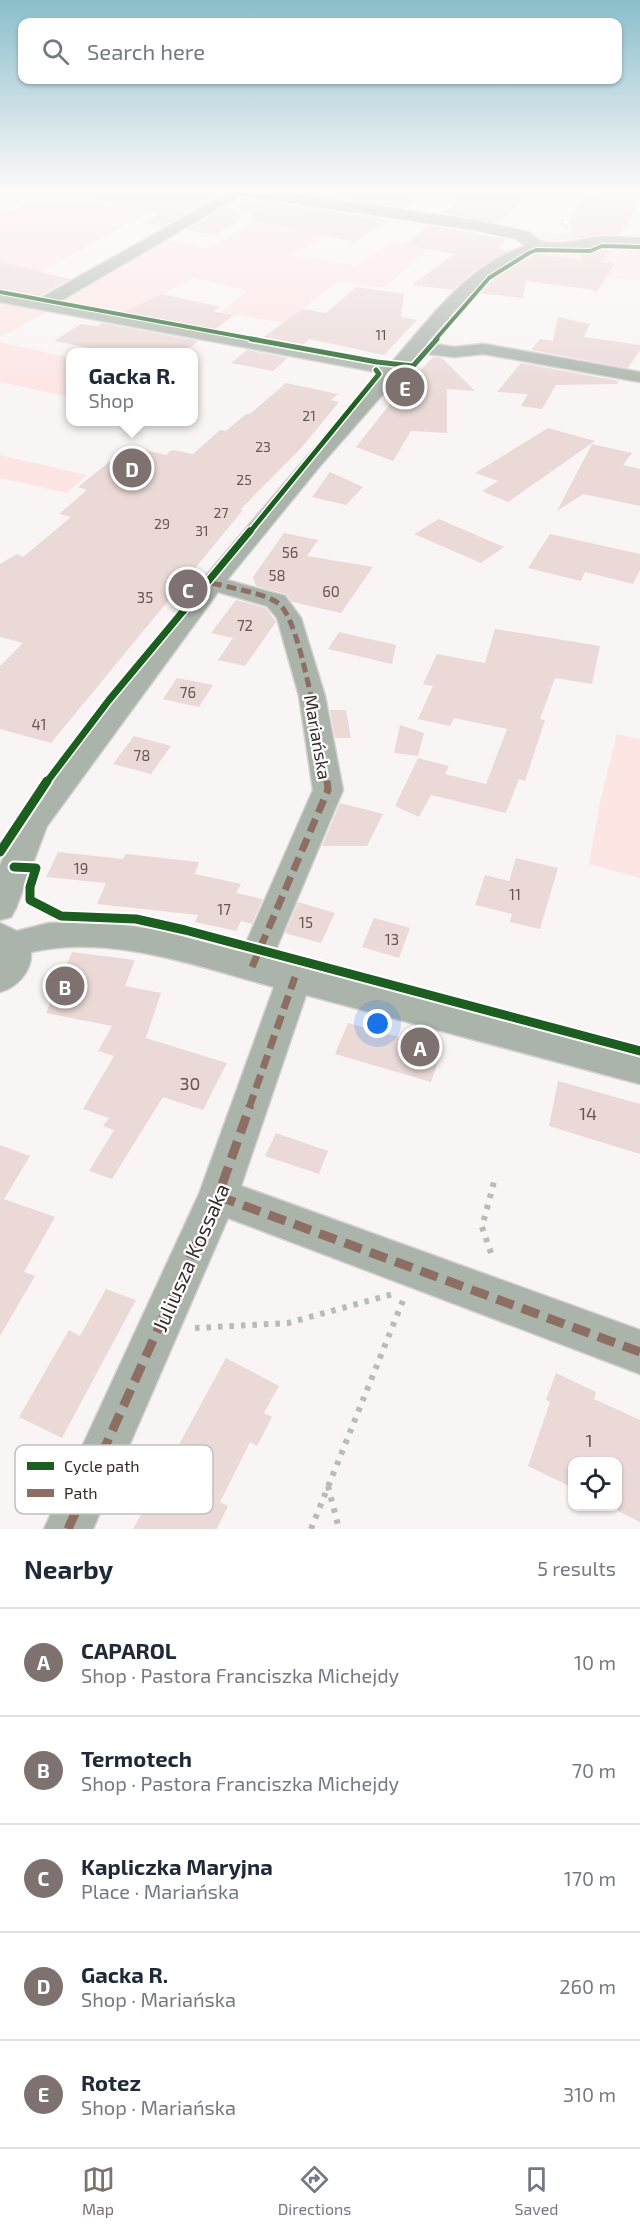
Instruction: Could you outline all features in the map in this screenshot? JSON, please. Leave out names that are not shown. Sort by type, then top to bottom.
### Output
[{"type":"street","points":[[43,304],[117,262]]},
{"type":"street","points":[[0,908],[20,853],[34,823],[212,583],[313,462],[471,283],[499,262]]},
{"type":"street","points":[[0,297],[396,370]]},
{"type":"street","points":[[416,347],[454,352],[484,350],[640,377]]},
{"type":"street","name":"Mariańska","points":[[212,583],[276,601],[289,618],[312,696],[328,790],[252,967]]},
{"type":"street","points":[[0,979],[14,961],[6,940],[87,933],[158,944],[295,977],[640,1069]]},
{"type":"street","name":"Juliusza Kossaka","points":[[106,1445],[218,1196],[295,977]]},
{"type":"street","points":[[218,1196],[640,1352]]},
{"type":"street","name":"Juliusza Kossaka","points":[[68,1529],[75,1514]]},
{"type":"path","points":[[492,1253],[482,1227],[495,1178]]},
{"type":"path","points":[[158,1330],[288,1323],[407,1290],[311,1529]]},
{"type":"path","points":[[328,1486],[339,1529]]},
{"type":"shaded area","points":[[0,262],[58,262],[24,281],[0,277]]},
{"type":"shaded area","points":[[128,262],[335,262],[356,266],[361,262],[413,262],[383,288],[338,281],[285,323],[221,312],[247,291],[194,278],[123,314],[61,302]]},
{"type":"shaded area","points":[[516,262],[640,262],[640,281],[610,277],[603,286],[501,272]]},
{"type":"shaded area","points":[[0,300],[52,310],[0,337]]},
{"type":"shaded area","points":[[0,342],[66,357],[66,396],[0,382]]},
{"type":"shaded area","points":[[0,455],[87,475],[67,493],[0,478]]},
{"type":"shaded area","points":[[617,734],[640,739],[640,878],[589,864],[601,798]]},
{"type":"building","points":[[0,262],[70,279],[39,296],[0,289]]},
{"type":"building","points":[[443,262],[489,262],[473,272],[453,290],[412,285]]},
{"type":"building","points":[[518,262],[615,264],[596,293],[595,290],[526,281],[523,298],[476,293],[510,266]]},
{"type":"building","points":[[356,287],[404,294],[401,317],[417,320],[384,355],[309,339],[302,346],[262,338],[303,309],[326,313]]},
{"type":"building","points":[[162,294],[220,307],[213,311],[234,315],[214,330],[123,313]]},
{"type":"building","points":[[558,317],[590,324],[584,337],[640,345],[640,350],[628,368],[531,350],[540,339],[553,341]]},
{"type":"building","points":[[102,323],[199,341],[189,348],[90,348],[54,341],[81,324],[97,326]]},
{"type":"building","points":[[247,350],[288,358],[273,371],[231,363]]},
{"type":"building","points":[[433,357],[442,358],[475,391],[447,389],[447,433],[411,431],[393,461],[356,447],[397,395]]},
{"type":"building","points":[[521,363],[619,381],[617,384],[556,385],[542,409],[521,406],[528,394],[497,392]]},
{"type":"building","points":[[286,383],[338,394],[331,400],[339,402],[302,447],[240,510],[243,510],[51,743],[0,729],[0,666],[23,643],[0,637],[0,564],[17,554],[23,557],[71,517],[59,514],[87,490],[78,487],[129,446],[166,455],[172,450],[193,454],[220,430],[226,431],[246,414],[250,414]]},
{"type":"building","points":[[548,428],[595,441],[508,502],[482,491],[498,481],[475,473]]},
{"type":"building","points":[[592,444],[632,453],[623,465],[640,469],[640,506],[583,494],[557,511]]},
{"type":"building","points":[[330,472],[363,487],[346,505],[312,497]]},
{"type":"building","points":[[439,519],[504,547],[481,563],[414,534]]},
{"type":"building","points":[[284,533],[318,540],[307,556],[373,567],[341,613],[292,602],[286,594],[256,586],[253,577]]},
{"type":"building","points":[[550,534],[640,554],[640,570],[633,584],[585,572],[581,581],[528,568]]},
{"type":"building","points":[[236,600],[266,608],[276,622],[245,666],[218,660],[233,638],[211,633]]},
{"type":"building","points":[[495,629],[600,646],[592,684],[555,678],[540,719],[545,720],[525,781],[519,779],[506,813],[431,795],[419,817],[395,806],[418,758],[449,766],[445,774],[486,784],[507,729],[454,718],[450,726],[418,719],[433,686],[423,684],[437,654],[485,663]]},
{"type":"building","points":[[339,632],[396,645],[392,664],[328,649]]},
{"type":"building","points":[[177,678],[213,685],[199,707],[163,699]]},
{"type":"building","points":[[330,710],[346,710],[351,738],[335,738]]},
{"type":"building","points":[[400,725],[424,733],[418,756],[394,753]]},
{"type":"building","points":[[134,736],[171,746],[151,774],[113,764]]},
{"type":"building","points":[[340,803],[383,814],[367,846],[322,846]]},
{"type":"building","points":[[58,852],[123,859],[126,854],[199,862],[195,874],[241,884],[236,893],[263,899],[252,924],[241,921],[236,931],[195,922],[198,915],[97,904],[106,883],[46,877]]},
{"type":"building","points":[[516,858],[558,868],[540,929],[510,922],[512,914],[475,905],[485,875],[509,881]]},
{"type":"building","points":[[298,902],[335,913],[321,943],[285,933]]},
{"type":"building","points":[[374,918],[410,928],[399,958],[362,947]]},
{"type":"building","points":[[72,952],[135,960],[125,986],[161,993],[146,1038],[227,1063],[203,1110],[163,1097],[112,1179],[89,1171],[114,1130],[103,1126],[109,1118],[83,1109],[114,1056],[98,1051],[112,1026],[46,1013]]},
{"type":"building","points":[[348,1023],[442,1049],[431,1082],[335,1054]]},
{"type":"building","points":[[558,1081],[640,1104],[640,1154],[549,1126]]},
{"type":"building","points":[[276,1133],[328,1151],[319,1174],[265,1156]]},
{"type":"building","points":[[0,1145],[30,1156],[4,1199],[55,1217],[24,1272],[35,1276],[0,1336]]},
{"type":"building","points":[[106,1289],[136,1300],[62,1438],[19,1417],[69,1330],[80,1336]]},
{"type":"building","points":[[226,1358],[279,1386],[264,1413],[272,1417],[257,1446],[250,1442],[220,1502],[228,1506],[217,1529],[133,1529],[141,1514],[213,1514],[213,1445],[179,1445]]},
{"type":"building","points":[[556,1373],[596,1392],[594,1399],[640,1420],[640,1522],[618,1511],[622,1511],[622,1457],[568,1457],[568,1486],[528,1466],[550,1402],[546,1400]]},
{"type":"marked path","points":[[212,583],[276,601],[289,618],[312,696],[328,790],[252,967]]},
{"type":"marked path","points":[[106,1445],[218,1196],[295,977]]},
{"type":"marked path","points":[[218,1196],[640,1352]]},
{"type":"marked path","points":[[68,1529],[75,1514]]},
{"type":"cycle path","points":[[0,292],[377,362],[413,366],[489,278],[514,262]]},
{"type":"cycle path","points":[[0,852],[38,793],[109,700],[360,400],[379,374],[376,370]]},
{"type":"cycle path","points":[[14,867],[36,868],[30,887],[30,900],[61,916],[136,919],[185,930],[640,1051]]},
{"type":"place","name":"Rotez","points":[[405,387]]},
{"type":"place","name":"Gacka R.","points":[[132,468]]},
{"type":"place","name":"Kapliczka Maryjna","points":[[188,589]]},
{"type":"place","name":"Termotech","points":[[65,986]]},
{"type":"place","name":"CAPAROL","points":[[420,1047]]}]
